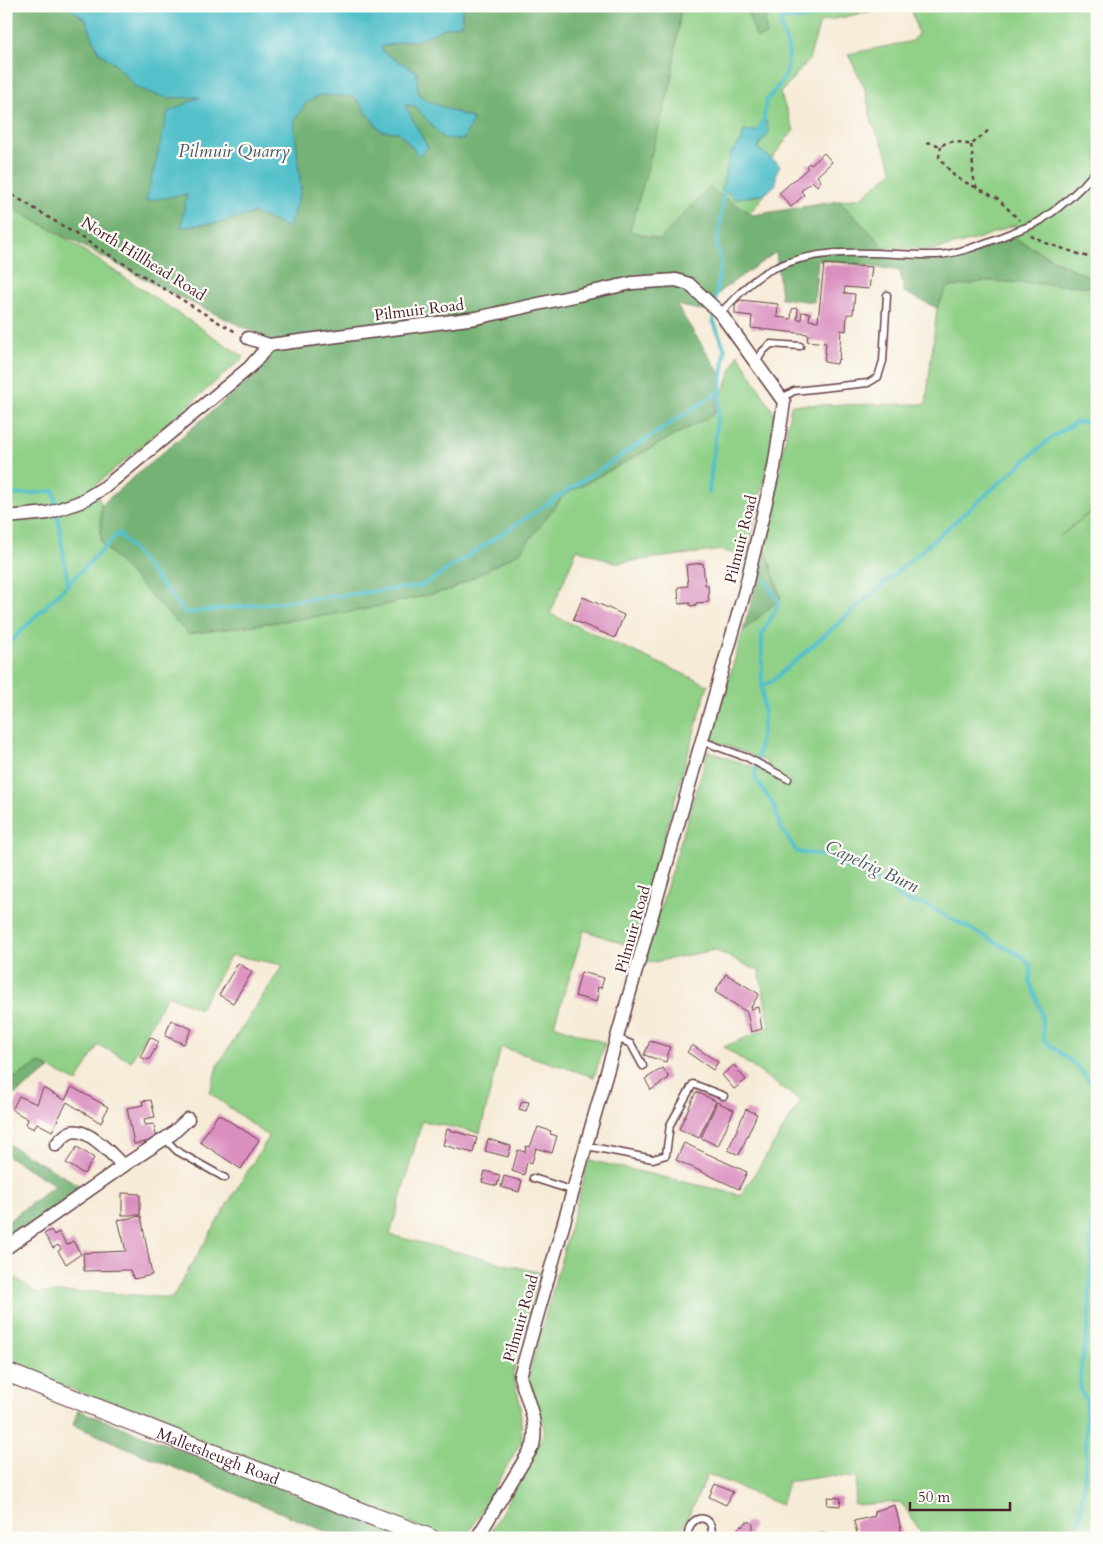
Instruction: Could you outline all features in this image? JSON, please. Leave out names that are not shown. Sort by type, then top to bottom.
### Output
[{"type":"street","name":"Pilmuir Road","points":[[269,345],[476,318],[632,283],[676,280],[688,284],[720,313],[784,402],[774,468],[745,590],[520,1376],[532,1413],[536,1435],[533,1446],[478,1538]]},
{"type":"street","points":[[6,517],[48,513],[80,502],[105,487],[250,367],[269,345],[248,338]]},
{"type":"street","points":[[6,1248],[172,1134],[188,1118]]},
{"type":"street","points":[[56,1145],[71,1132],[82,1132],[109,1151],[123,1166]]},
{"type":"street","name":"Malletsheugh Road","points":[[6,1372],[364,1514],[430,1538]]},
{"type":"lane","points":[[720,313],[758,278],[771,269],[792,261],[821,254],[876,252],[938,255],[972,248],[1039,222],[1084,186],[1097,170]]},
{"type":"lane","points":[[782,398],[794,391],[868,383],[878,377],[883,362],[887,295]]},
{"type":"lane","points":[[756,363],[763,351],[771,344],[800,346]]},
{"type":"lane","points":[[702,741],[748,758],[788,779]]},
{"type":"lane","points":[[617,1038],[631,1044],[643,1066]]},
{"type":"lane","points":[[587,1146],[654,1159],[666,1155],[670,1125],[693,1084],[724,1096]]},
{"type":"lane","points":[[165,1139],[178,1151],[225,1178]]},
{"type":"lane","points":[[533,1178],[574,1191]]},
{"type":"lane","points":[[688,1538],[689,1528],[700,1517],[704,1518],[709,1524],[712,1531],[711,1538]]},
{"type":"path","points":[[989,130],[971,144],[946,142],[941,146],[939,157],[955,177],[997,198],[1015,215],[1031,237],[1097,260]]},
{"type":"path","points":[[927,142],[941,146]]},
{"type":"path","points":[[971,144],[974,165],[973,182],[977,188]]},
{"type":"path","name":"North Hillhead Road","points":[[6,191],[218,322],[248,338]]},
{"type":"green space","points":[[6,6],[67,6],[86,20],[98,51],[117,66],[137,88],[167,98],[201,97],[146,200],[188,194],[181,227],[217,223],[254,213],[301,189],[294,121],[305,104],[320,95],[355,97],[381,131],[399,132],[419,156],[428,148],[404,105],[415,106],[443,138],[474,119],[427,101],[418,93],[417,72],[383,52],[380,47],[410,40],[416,41],[445,28],[461,24],[463,6],[679,6],[680,14],[671,84],[630,231],[660,240],[708,188],[753,215],[839,201],[895,258],[966,255],[1014,238],[1057,262],[1097,280],[1097,287],[988,281],[947,288],[937,308],[904,292],[900,271],[818,259],[814,302],[781,298],[776,252],[723,289],[705,311],[676,305],[722,376],[714,414],[564,495],[520,552],[450,590],[357,611],[188,634],[101,543],[101,505],[256,374],[262,336],[167,291],[6,205]]},
{"type":"green space","points":[[679,6],[745,6],[758,38],[765,6],[898,6],[820,22],[809,60],[780,93],[794,130],[771,159],[757,148],[769,132],[744,131],[741,142],[730,154],[729,192],[752,197],[765,194],[750,213],[708,188],[660,240],[629,231],[671,84],[680,14]]},
{"type":"green space","points":[[745,6],[765,6],[766,35],[757,38]]},
{"type":"green space","points":[[909,6],[1097,6],[1097,282],[1014,238],[1014,225],[977,239],[934,250],[884,247],[839,201],[861,198],[893,171],[872,123],[865,89],[848,54],[913,41],[918,33]]},
{"type":"green space","points":[[6,205],[56,232],[244,357],[96,485],[101,505],[101,543],[188,634],[357,611],[450,590],[520,552],[564,495],[714,414],[738,354],[774,413],[772,443],[746,558],[722,550],[615,563],[577,549],[550,614],[708,685],[632,947],[584,930],[554,1025],[605,1043],[594,1077],[501,1047],[480,1133],[422,1121],[390,1235],[541,1273],[518,1350],[513,1375],[520,1403],[522,1440],[466,1538],[447,1538],[6,1363],[6,1271],[37,1293],[96,1292],[172,1298],[269,1137],[210,1093],[217,1066],[283,965],[231,955],[200,1009],[167,995],[131,1061],[98,1045],[77,1082],[40,1063],[6,1083]]},
{"type":"green space","points":[[988,281],[1097,287],[1097,506],[1060,536],[1097,507],[1097,1538],[925,1538],[901,1502],[854,1505],[857,1478],[828,1476],[788,1482],[781,1505],[708,1474],[678,1538],[488,1538],[545,1431],[527,1381],[589,1160],[741,1195],[801,1101],[724,1047],[770,1027],[759,971],[714,950],[649,963],[645,959],[708,751],[762,770],[768,762],[713,740],[712,736],[743,631],[781,598],[766,551],[791,405],[926,404],[937,308],[946,288]]},
{"type":"green space","points":[[766,551],[781,598],[743,631]]},
{"type":"green space","points":[[39,1063],[50,1069],[6,1101],[6,1083]]},
{"type":"green space","points":[[6,1143],[84,1188],[6,1243],[6,1223],[55,1185],[6,1155]]},
{"type":"green space","points":[[78,1410],[407,1538],[341,1538],[73,1425]]},
{"type":"water","name":"Pilmuir Quarry","points":[[67,6],[463,6],[461,24],[445,28],[416,41],[410,40],[381,47],[383,52],[417,72],[418,93],[427,101],[474,119],[463,140],[443,138],[415,106],[405,105],[428,148],[419,156],[399,132],[381,131],[355,97],[320,95],[305,104],[294,121],[301,189],[289,228],[254,213],[217,223],[181,227],[187,194],[146,201],[168,112],[200,97],[167,98],[137,88],[117,66],[98,51],[86,20]]},
{"type":"water","points":[[766,121],[769,132],[757,148],[780,165],[776,174],[776,184],[765,194],[734,199],[729,192],[721,191],[730,154],[741,142],[744,131],[755,131]]},
{"type":"building","points":[[824,153],[832,162],[817,176],[821,181],[817,186],[812,181],[801,191],[804,195],[791,207],[779,193],[808,168],[806,166],[809,163],[811,165]]},
{"type":"building","points":[[824,264],[872,267],[869,289],[845,287],[844,293],[855,294],[853,314],[847,314],[846,331],[841,330],[839,360],[837,364],[824,362],[826,343],[807,341],[808,334],[751,328],[752,316],[735,314],[735,306],[740,300],[778,304],[777,317],[791,319],[792,309],[797,308],[797,319],[801,320],[802,312],[810,313],[809,320],[818,321]]},
{"type":"building","points":[[703,563],[705,585],[708,585],[709,602],[696,603],[696,605],[690,606],[690,603],[679,604],[678,587],[688,586],[686,565]]},
{"type":"building","points":[[583,597],[624,615],[615,638],[573,620]]},
{"type":"building","points":[[238,963],[252,972],[233,1003],[219,995]]},
{"type":"building","points":[[581,972],[604,978],[601,988],[598,987],[597,1002],[575,996]]},
{"type":"building","points":[[726,974],[759,994],[750,1009],[758,1007],[762,1029],[751,1032],[747,1012],[715,992]]},
{"type":"building","points":[[171,1020],[192,1029],[184,1044],[165,1036]]},
{"type":"building","points":[[150,1037],[159,1042],[149,1060],[140,1057]]},
{"type":"building","points":[[650,1041],[670,1047],[666,1062],[644,1055]]},
{"type":"building","points":[[692,1045],[718,1062],[713,1070],[687,1052]]},
{"type":"building","points":[[734,1065],[746,1080],[734,1089],[722,1075]]},
{"type":"building","points":[[663,1068],[669,1078],[651,1090],[645,1079]]},
{"type":"building","points":[[72,1087],[108,1107],[101,1123],[67,1102],[52,1131],[37,1123],[34,1129],[26,1125],[28,1119],[12,1110],[19,1096],[37,1104],[43,1088],[65,1100]]},
{"type":"building","points":[[696,1092],[716,1101],[699,1138],[679,1129]]},
{"type":"building","points":[[151,1100],[155,1117],[144,1119],[145,1125],[154,1124],[157,1140],[134,1144],[127,1108],[143,1105],[142,1101]]},
{"type":"building","points":[[522,1101],[529,1102],[526,1111],[519,1109]]},
{"type":"building","points":[[717,1102],[734,1110],[718,1146],[701,1138]]},
{"type":"building","points":[[746,1109],[757,1114],[739,1155],[728,1150]]},
{"type":"building","points":[[218,1114],[259,1140],[241,1169],[200,1142]]},
{"type":"building","points":[[538,1127],[551,1131],[550,1134],[557,1136],[552,1153],[536,1148],[532,1163],[527,1162],[524,1175],[512,1171],[518,1150],[525,1152],[526,1146],[530,1147]]},
{"type":"building","points":[[447,1129],[477,1138],[473,1153],[443,1145]]},
{"type":"building","points":[[488,1139],[511,1146],[508,1157],[485,1151]]},
{"type":"building","points":[[684,1143],[747,1172],[739,1189],[676,1160]]},
{"type":"building","points":[[77,1147],[94,1158],[84,1174],[66,1163]]},
{"type":"building","points":[[485,1171],[500,1175],[497,1186],[482,1182]]},
{"type":"building","points":[[504,1176],[522,1181],[519,1192],[501,1187]]},
{"type":"building","points":[[122,1193],[140,1194],[140,1215],[122,1215]]},
{"type":"building","points":[[141,1216],[152,1275],[134,1279],[130,1270],[84,1271],[83,1253],[126,1251],[118,1220]]},
{"type":"building","points":[[51,1230],[54,1235],[59,1232],[67,1245],[73,1241],[81,1254],[66,1264],[58,1251],[61,1249],[58,1245],[53,1248],[44,1234]]},
{"type":"building","points":[[715,1484],[733,1492],[726,1505],[709,1497]]},
{"type":"building","points":[[828,1497],[841,1498],[840,1506],[827,1505]]},
{"type":"building","points":[[895,1505],[903,1538],[858,1538],[854,1521],[875,1516],[874,1511]]},
{"type":"building","points":[[746,1522],[751,1522],[753,1525],[748,1538],[731,1538],[741,1525],[742,1527]]},
{"type":"building","points":[[824,1532],[825,1538],[806,1538],[805,1536]]},
{"type":"waterway","points":[[759,130],[764,119],[766,102],[787,71],[789,51],[781,20],[814,16],[822,13],[827,6]]},
{"type":"waterway","points":[[715,303],[721,261],[717,246],[724,192],[727,188]]},
{"type":"waterway","points":[[709,492],[725,350],[713,320],[714,310]]},
{"type":"waterway","points":[[6,647],[119,533],[185,613],[422,586],[720,391]]},
{"type":"waterway","points":[[762,686],[771,682],[1051,438],[1074,423],[1097,421]]},
{"type":"waterway","points":[[6,493],[14,495],[54,491],[68,584]]},
{"type":"waterway","name":"Capelrig Burn","points":[[765,580],[779,604],[762,634],[764,717],[755,778],[775,807],[780,826],[797,852],[822,855],[888,886],[897,896],[909,902],[924,904],[1023,957],[1031,967],[1030,982],[1041,1010],[1044,1040],[1077,1066],[1097,1091]]},
{"type":"waterway","name":"Capelrig Burn","points":[[1078,1538],[1086,1462],[1086,1400],[1081,1391],[1080,1374],[1089,1320],[1093,1198],[1097,1154]]}]
